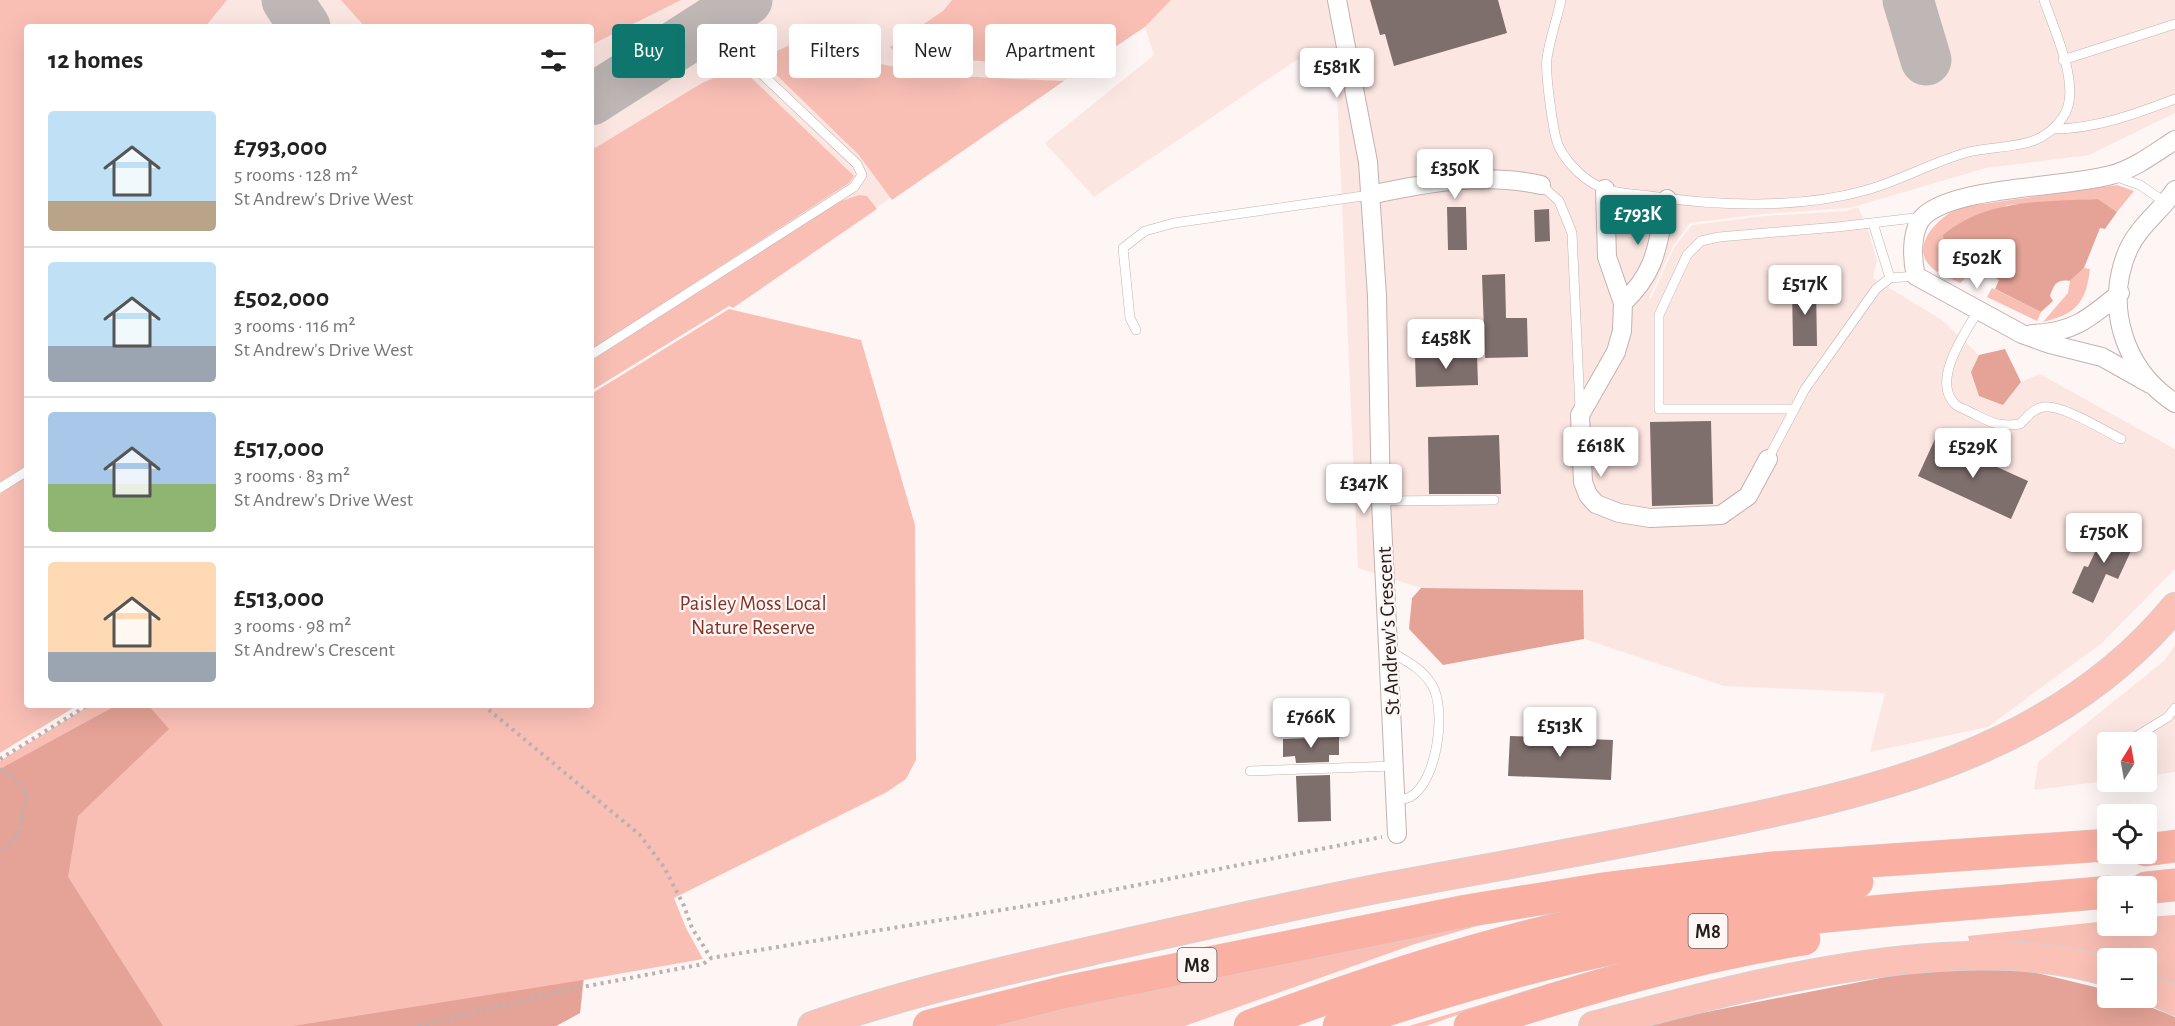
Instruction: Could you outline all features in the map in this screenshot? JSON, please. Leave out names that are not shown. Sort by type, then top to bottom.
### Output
[{"type":"highway","points":[[812,1026],[942,987],[1186,929],[1386,887],[1770,814],[1889,783],[1949,764],[2037,723],[2118,667],[2139,648],[2175,607]]},
{"type":"highway","points":[[2157,841],[2175,840]]},
{"type":"highway","name":"M8","points":[[929,1026],[1065,992],[1466,911],[1612,887],[1771,868],[2097,846]]},
{"type":"highway","points":[[2157,848],[2175,846]]},
{"type":"highway","name":"M8","points":[[1250,1026],[1378,979],[1566,927],[1712,900],[2097,856]]},
{"type":"highway","points":[[2157,887],[2175,885]]},
{"type":"highway","name":"M8","points":[[1339,1026],[1468,984],[1632,944],[1772,923],[2097,893]]},
{"type":"highway","name":"M8","points":[[1470,1026],[1605,984],[1775,943],[2097,893]]},
{"type":"highway","points":[[1593,1026],[1722,993],[1834,971],[1903,961],[2007,956],[2043,959],[2097,970]]},
{"type":"highway","points":[[2157,992],[2175,1000]]},
{"type":"street","name":"St Andrew's Crescent","points":[[1337,0],[1368,162],[1377,296],[1381,501],[1397,834]]},
{"type":"street","points":[[2175,141],[2138,164],[2112,175],[1949,201],[1923,217],[1915,238],[1913,262],[1916,276],[1978,311],[2022,334],[2050,344],[2103,357],[2150,384],[2175,404]]},
{"type":"street","points":[[1370,195],[1410,186],[1485,179],[1514,178],[1541,185]]},
{"type":"street","points":[[1605,189],[1607,257],[1623,303],[1622,331],[1616,352],[1580,415],[1583,482],[1588,495],[1596,504],[1619,513],[1650,518],[1721,515],[1748,496],[1768,459]]},
{"type":"street","points":[[1623,303],[1639,288],[1651,269],[1666,198]]},
{"type":"street","points":[[2150,384],[2133,361],[2120,321],[2123,265],[2129,248],[2140,230],[2172,198]]},
{"type":"street","points":[[2022,334],[2055,333],[2076,327],[2120,293]]},
{"type":"lane","points":[[1561,0],[1547,60],[1558,145],[1568,161],[1586,178],[1605,189],[1721,204],[1828,199],[1895,182],[1965,153],[2020,147],[2036,141],[2053,129],[2065,116],[2071,96],[2070,76],[2044,0]]},
{"type":"lane","points":[[2063,60],[2175,24]]},
{"type":"lane","points":[[594,354],[854,187],[862,175],[857,164],[766,78]]},
{"type":"lane","points":[[2053,129],[2079,129],[2175,99]]},
{"type":"lane","points":[[2112,175],[2172,198]]},
{"type":"lane","points":[[1541,185],[1559,201],[1572,233],[1580,415]]},
{"type":"lane","points":[[1136,330],[1130,318],[1123,248],[1145,231],[1174,223],[1370,195]]},
{"type":"lane","points":[[1793,409],[1659,409],[1659,315],[1687,255],[1701,241],[1923,217]]},
{"type":"lane","points":[[1873,223],[1890,278]]},
{"type":"lane","points":[[1768,459],[1793,409],[1876,289],[1890,278],[1916,276]]},
{"type":"lane","points":[[1978,311],[1953,355],[1947,375],[1947,388],[1955,404],[2000,426],[2020,424],[2030,413],[2042,408],[2056,408],[2121,439]]},
{"type":"lane","points":[[0,488],[24,473]]},
{"type":"lane","points":[[1381,501],[1494,500]]},
{"type":"lane","points":[[1389,651],[1421,669],[1434,687],[1440,726],[1430,768],[1419,789],[1410,797],[1396,800]]},
{"type":"lane","points":[[2143,732],[2168,717],[2175,708]]},
{"type":"lane","points":[[1250,771],[1395,766]]},
{"type":"path","points":[[0,759],[83,708]]},
{"type":"path","points":[[487,708],[640,835],[654,850],[692,928],[711,958]]},
{"type":"path","points":[[0,769],[16,780],[27,793],[18,835],[0,852]]},
{"type":"path","points":[[418,1026],[573,989],[703,964],[711,958],[1056,901],[1397,834]]},
{"type":"shaded area","points":[[0,0],[1170,0],[1116,42],[1116,24],[985,24],[985,78],[1068,78],[877,207],[594,383],[594,24],[24,24],[25,708],[0,752]]},
{"type":"shaded area","points":[[1171,0],[2175,0],[2175,113],[2089,155],[1986,168],[1850,208],[1763,214],[1690,223],[1673,246],[1649,298],[1675,246],[1692,225],[1764,216],[1846,211],[1858,207],[1867,226],[1877,260],[1873,278],[1942,320],[1979,355],[1971,372],[2003,405],[2021,382],[2040,374],[2175,449],[2175,569],[2102,643],[1988,727],[1870,752],[1885,693],[1724,686],[1584,639],[1582,590],[1421,588],[1358,568],[1336,69],[1308,80],[1298,59],[1094,197],[1045,143],[1154,55],[1145,27]]},
{"type":"shaded area","points":[[2098,199],[2117,212],[2105,229],[2100,228],[2084,268],[2070,281],[2057,283],[2050,296],[2053,301],[2041,312],[1995,289],[1999,280],[1962,260],[1945,247],[1943,235],[1978,214],[1997,208],[2037,202]]},
{"type":"shaded area","points":[[2005,349],[2021,382],[2003,405],[1979,396],[1971,372],[1979,355]]},
{"type":"shaded area","points":[[1421,588],[1583,590],[1584,639],[1443,665],[1409,629],[1412,598]]},
{"type":"shaded area","points":[[2175,645],[2175,772],[2157,775],[2157,732],[2097,732],[2097,782],[2034,790],[2038,762],[2164,661]]},
{"type":"shaded area","points":[[112,708],[151,708],[169,729],[78,816],[68,877],[163,1026],[0,1026],[0,769]]},
{"type":"shaded area","points":[[2012,967],[2097,988],[2097,1008],[2153,1008],[2175,1017],[2175,1026],[1635,1026],[1916,971]]},
{"type":"shaded area","points":[[583,980],[580,1013],[556,1026],[293,1026]]},
{"type":"green space","points":[[0,0],[227,0],[207,24],[24,24],[24,467],[0,482]]},
{"type":"green space","points":[[341,0],[681,0],[633,24],[612,24],[612,34],[594,44],[594,24],[362,24]]},
{"type":"green space","points":[[952,0],[1171,0],[1145,27],[1116,46],[1116,24],[985,24],[985,61],[973,61],[973,24],[924,24],[943,11]]},
{"type":"green space","points":[[789,45],[789,78],[881,78],[881,64],[893,67],[893,78],[973,77],[1064,81],[892,200],[858,154],[777,75],[777,51]]},
{"type":"green space","points":[[714,78],[752,78],[854,176],[849,183],[594,348],[594,146],[702,83]]},
{"type":"green space","points":[[2117,185],[2134,191],[2117,212],[2098,199],[2007,205],[1945,247],[1962,260],[1957,271],[1967,277],[1960,283],[1933,269],[1925,257],[1923,248],[1931,231],[1945,216],[1961,207]]},
{"type":"green space","points":[[859,195],[867,196],[877,209],[733,308],[729,306],[594,389],[594,359],[839,202]]},
{"type":"green space","points":[[2084,268],[2090,269],[2082,299],[2071,311],[2043,322],[2068,293],[2070,281]]},
{"type":"green space","points":[[1992,288],[2041,312],[2037,321],[1987,297]]},
{"type":"green space","name":"Paisley Moss Local Nature Reserve","points":[[729,309],[861,340],[915,525],[916,760],[906,779],[887,792],[674,898],[686,928],[703,959],[584,980],[580,1013],[556,1026],[0,1026],[0,761],[85,708],[594,708],[594,392]]},
{"type":"green space","points":[[24,478],[24,708],[73,708],[0,753],[0,494]]},
{"type":"green space","points":[[2175,915],[2175,985],[2157,977],[2157,948],[2097,948],[2097,957],[1970,944],[1968,936],[2097,922],[2097,936],[2157,936],[2157,916]]},
{"type":"green space","points":[[1501,919],[1415,944],[1185,1026],[989,1026],[1084,1003]]},
{"type":"green space","points":[[1520,993],[1426,1026],[1409,1026]]},
{"type":"building","points":[[1370,0],[1498,0],[1507,33],[1394,66],[1385,34],[1380,35]]},
{"type":"building","points":[[1447,207],[1466,207],[1467,250],[1448,250]]},
{"type":"building","points":[[1549,209],[1550,241],[1535,242],[1534,210]]},
{"type":"building","points":[[1505,274],[1506,318],[1527,318],[1528,357],[1485,358],[1482,275]]},
{"type":"building","points":[[1816,285],[1817,346],[1793,346],[1792,286]]},
{"type":"building","points":[[1477,354],[1478,385],[1416,387],[1415,356]]},
{"type":"building","points":[[1711,421],[1713,504],[1652,506],[1650,422]]},
{"type":"building","points":[[1499,435],[1501,494],[1429,494],[1428,437]]},
{"type":"building","points":[[1935,439],[2028,481],[2011,519],[1918,476]]},
{"type":"building","points":[[2107,527],[2136,540],[2118,579],[2106,574],[2093,603],[2072,593],[2084,566],[2088,567]]},
{"type":"building","points":[[1510,736],[1613,740],[1611,780],[1508,776]]},
{"type":"building","points":[[1339,737],[1339,755],[1329,755],[1329,762],[1296,763],[1295,756],[1283,757],[1283,739]]},
{"type":"building","points":[[1330,775],[1331,821],[1298,822],[1296,776]]},
{"type":"taxiway","points":[[287,0],[303,24]]},
{"type":"taxiway","points":[[594,98],[747,0]]},
{"type":"taxiway","points":[[1908,0],[1926,60]]}]
